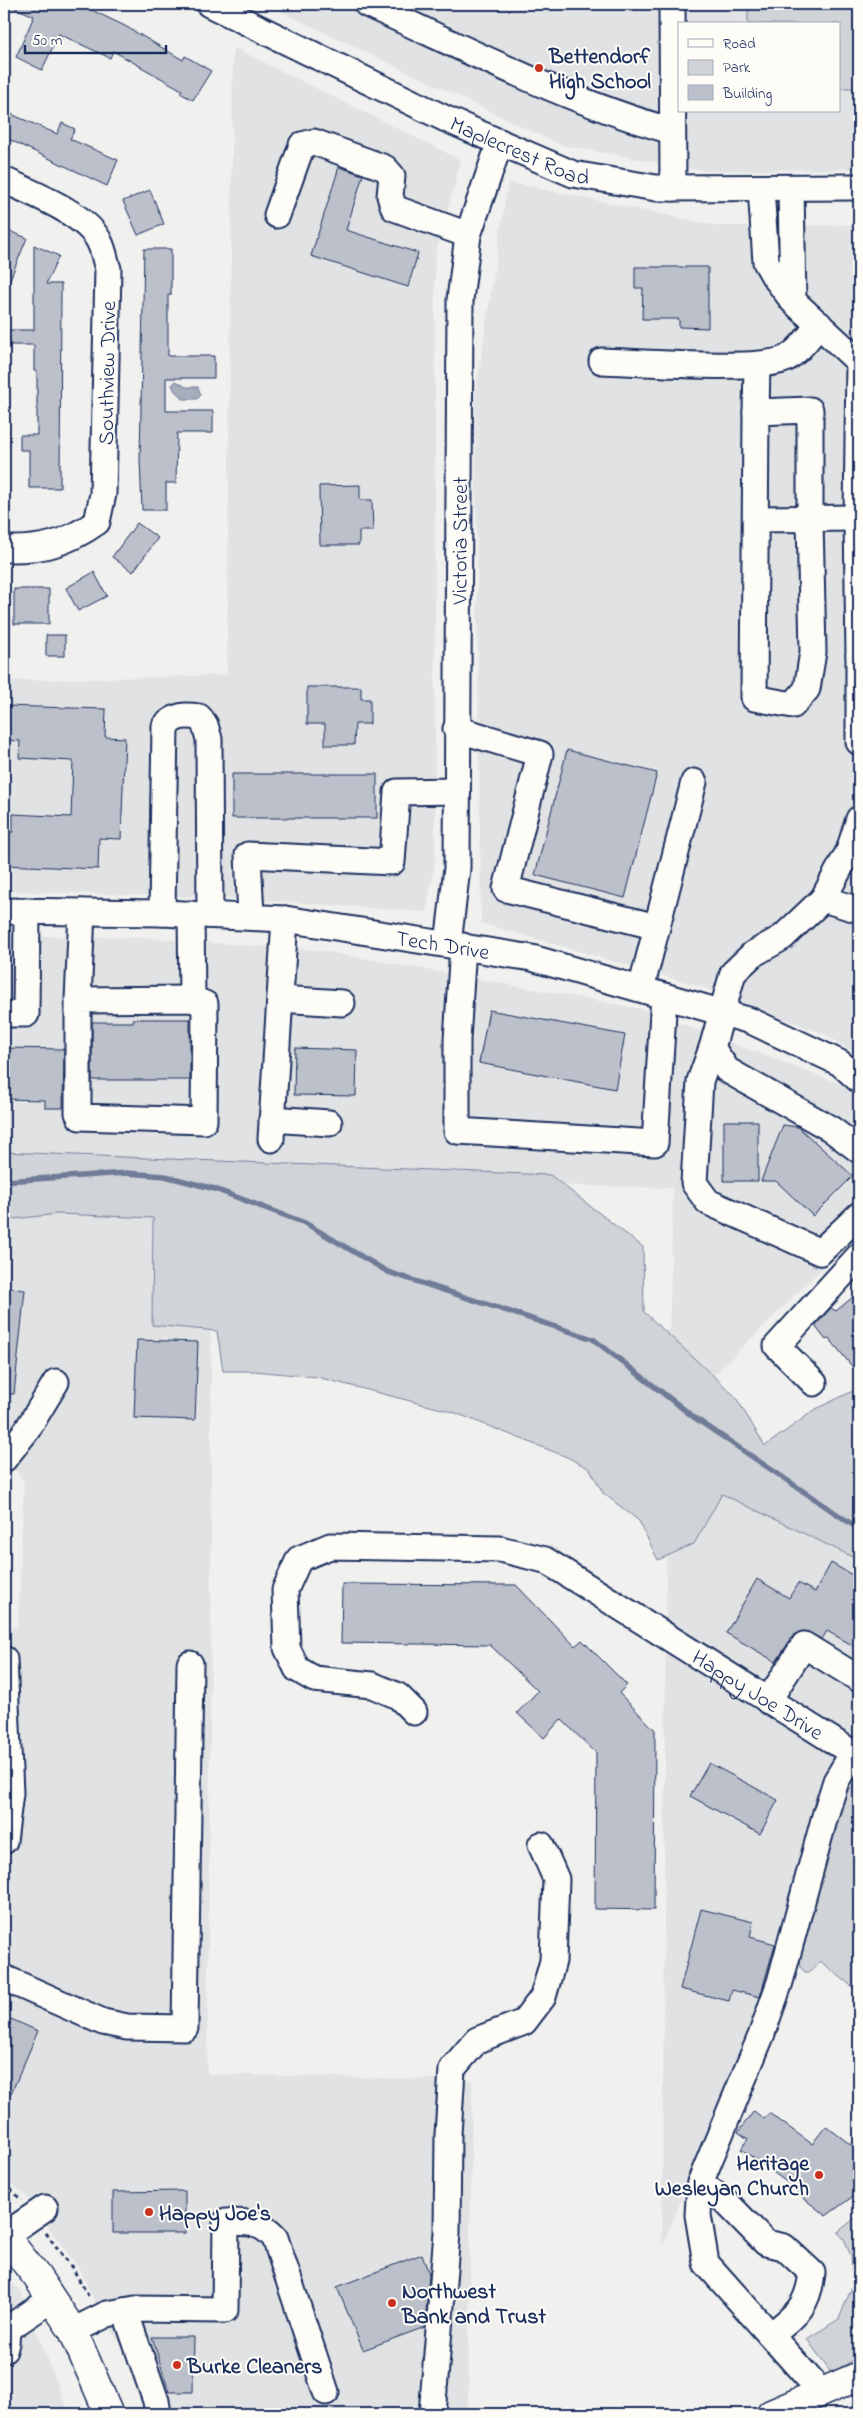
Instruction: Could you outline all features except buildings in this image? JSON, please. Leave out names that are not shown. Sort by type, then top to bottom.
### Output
[{"type":"main road","points":[[4,2235],[38,2277],[73,2331],[109,2414]]},
{"type":"main road","points":[[771,2414],[859,2376]]},
{"type":"street","name":"Maplecrest Road","points":[[208,4],[258,14],[446,119],[573,174],[656,188],[859,187]]},
{"type":"street","points":[[368,4],[555,91],[619,116],[672,131]]},
{"type":"street","points":[[672,4],[673,188]]},
{"type":"street","points":[[277,215],[302,145],[314,142],[385,168],[392,176],[390,196],[394,208],[468,235]]},
{"type":"street","name":"Victoria Street","points":[[500,142],[468,235],[460,300],[455,945],[457,1131],[655,1143],[652,992]]},
{"type":"street","name":"Southview Drive","points":[[4,180],[40,196],[85,223],[100,241],[108,269],[103,494],[97,522],[58,545],[21,550],[4,549]]},
{"type":"street","points":[[761,188],[766,262],[793,301],[859,362],[857,518],[859,742]]},
{"type":"street","points":[[791,188],[793,301]]},
{"type":"street","points":[[602,361],[756,365],[786,358],[802,345],[819,324]]},
{"type":"street","points":[[756,365],[754,698],[793,705],[807,690],[813,652],[810,410],[756,412]]},
{"type":"street","points":[[756,519],[810,520],[857,518]]},
{"type":"street","points":[[162,913],[165,726],[173,717],[186,715],[199,717],[205,725],[209,739],[200,915],[192,999]]},
{"type":"street","points":[[456,729],[540,754],[506,889],[657,927]]},
{"type":"street","points":[[652,992],[657,927],[694,782]]},
{"type":"street","points":[[251,916],[248,855],[392,862],[397,792],[457,791]]},
{"type":"street","points":[[859,819],[854,852],[823,899],[784,937],[753,954],[733,973],[712,1048],[700,1081],[694,1183],[708,1202],[820,1252],[859,1215]]},
{"type":"street","points":[[823,899],[859,910]]},
{"type":"street","points":[[4,1014],[26,1014],[15,911]]},
{"type":"street","name":"Tech Drive","points":[[15,911],[162,913],[285,919],[532,958],[751,1021],[831,1059],[859,1080]]},
{"type":"street","points":[[78,1000],[192,999],[205,1004],[204,1121],[80,1117],[78,1112],[78,1000],[82,912]]},
{"type":"street","points":[[285,919],[272,1129],[329,1123]]},
{"type":"street","points":[[280,999],[342,1003]]},
{"type":"street","points":[[712,1048],[728,1070],[832,1129],[859,1150]]},
{"type":"street","points":[[814,1383],[777,1346],[859,1256]]},
{"type":"street","points":[[4,1459],[27,1430],[56,1382]]},
{"type":"street","name":"Happy Joe Drive","points":[[414,1712],[398,1696],[372,1684],[314,1679],[297,1669],[287,1648],[285,1590],[298,1559],[330,1546],[500,1550],[545,1560],[856,1755]]},
{"type":"street","points":[[768,1701],[804,1646],[859,1679]]},
{"type":"street","points":[[4,1659],[10,1793],[5,1832]]},
{"type":"street","points":[[4,1978],[103,2022],[127,2027],[184,2028],[190,1664]]},
{"type":"street","points":[[821,2392],[706,2263],[698,2215],[700,2183],[761,2036],[780,1982],[836,1782],[856,1755]]},
{"type":"street","points":[[432,2414],[448,2232],[448,2135],[452,2069],[477,2040],[524,2022],[543,1997],[553,1961],[556,1879],[541,1845]]},
{"type":"street","points":[[700,2183],[724,2200],[766,2243],[784,2247],[812,2273],[810,2293],[796,2314],[771,2336]]},
{"type":"street","points":[[4,2235],[39,2212]]},
{"type":"street","points":[[73,2331],[107,2314],[125,2311],[225,2310],[226,2222],[254,2223],[265,2227],[275,2238],[326,2392]]},
{"type":"street","points":[[5,2336],[52,2299]]},
{"type":"street","points":[[125,2311],[156,2401],[158,2414]]},
{"type":"path","points":[[4,2184],[39,2212],[100,2317]]},
{"type":"shaded area","name":"Bettendorf High School","points":[[265,4],[859,4],[859,169],[706,171],[561,145]]},
{"type":"shaded area","points":[[233,47],[461,160],[435,256],[435,863],[426,912],[230,898],[4,891],[4,681],[227,675]]},
{"type":"shaded area","points":[[508,182],[718,226],[859,225],[859,1057],[827,1035],[696,985],[481,923],[475,397]]},
{"type":"shaded area","points":[[4,935],[150,938],[323,951],[642,1009],[843,1085],[859,1101],[859,1232],[667,1422],[673,1188],[211,1178],[211,1628],[207,2074],[472,2080],[468,2414],[150,2414],[136,2370],[97,2307],[80,2270],[24,2194],[4,2177],[4,1627],[18,1627],[24,1482],[4,1454]]},
{"type":"shaded area","points":[[667,1423],[859,1521],[859,1736],[857,1735],[854,1773],[805,1950],[794,1962],[756,2016],[662,2247]]},
{"type":"shaded area","points":[[4,2276],[21,2291],[69,2414],[4,2414]]},
{"type":"green space","points":[[748,4],[859,4],[859,88],[840,88],[840,22],[748,22]]},
{"type":"green space","points":[[4,1152],[550,1175],[643,1247],[644,1312],[735,1396],[765,1446],[816,1409],[859,1388],[859,1560],[722,1494],[694,1544],[658,1560],[639,1521],[603,1493],[590,1469],[567,1457],[453,1412],[317,1377],[254,1371],[223,1371],[217,1331],[152,1325],[153,1218],[58,1214],[4,1220]]},
{"type":"green space","points":[[857,1782],[859,1783],[859,1992],[820,1961],[810,1972],[805,1972],[801,1968],[800,1957],[825,1854],[845,1794]]},
{"type":"green space","points":[[859,2215],[859,2357],[831,2373],[807,2339],[839,2319],[853,2284],[851,2256],[844,2239],[838,2232]]},
{"type":"water","points":[[176,381],[186,387],[198,387],[201,395],[197,399],[183,399],[172,385]]},
{"type":"waterway","points":[[4,1181],[127,1173],[165,1176],[215,1189],[305,1223],[388,1272],[593,1339],[695,1418],[859,1529]]},
{"type":"place","name":"Bettendorf High School","points":[[539,68]]},
{"type":"place","name":"Heritage Wesleyan Church","points":[[819,2175]]},
{"type":"place","name":"Happy Joe's","points":[[149,2212]]},
{"type":"place","name":"Northwest Bank and Trust","points":[[392,2303]]},
{"type":"place","name":"Burke Cleaners","points":[[177,2365]]}]
